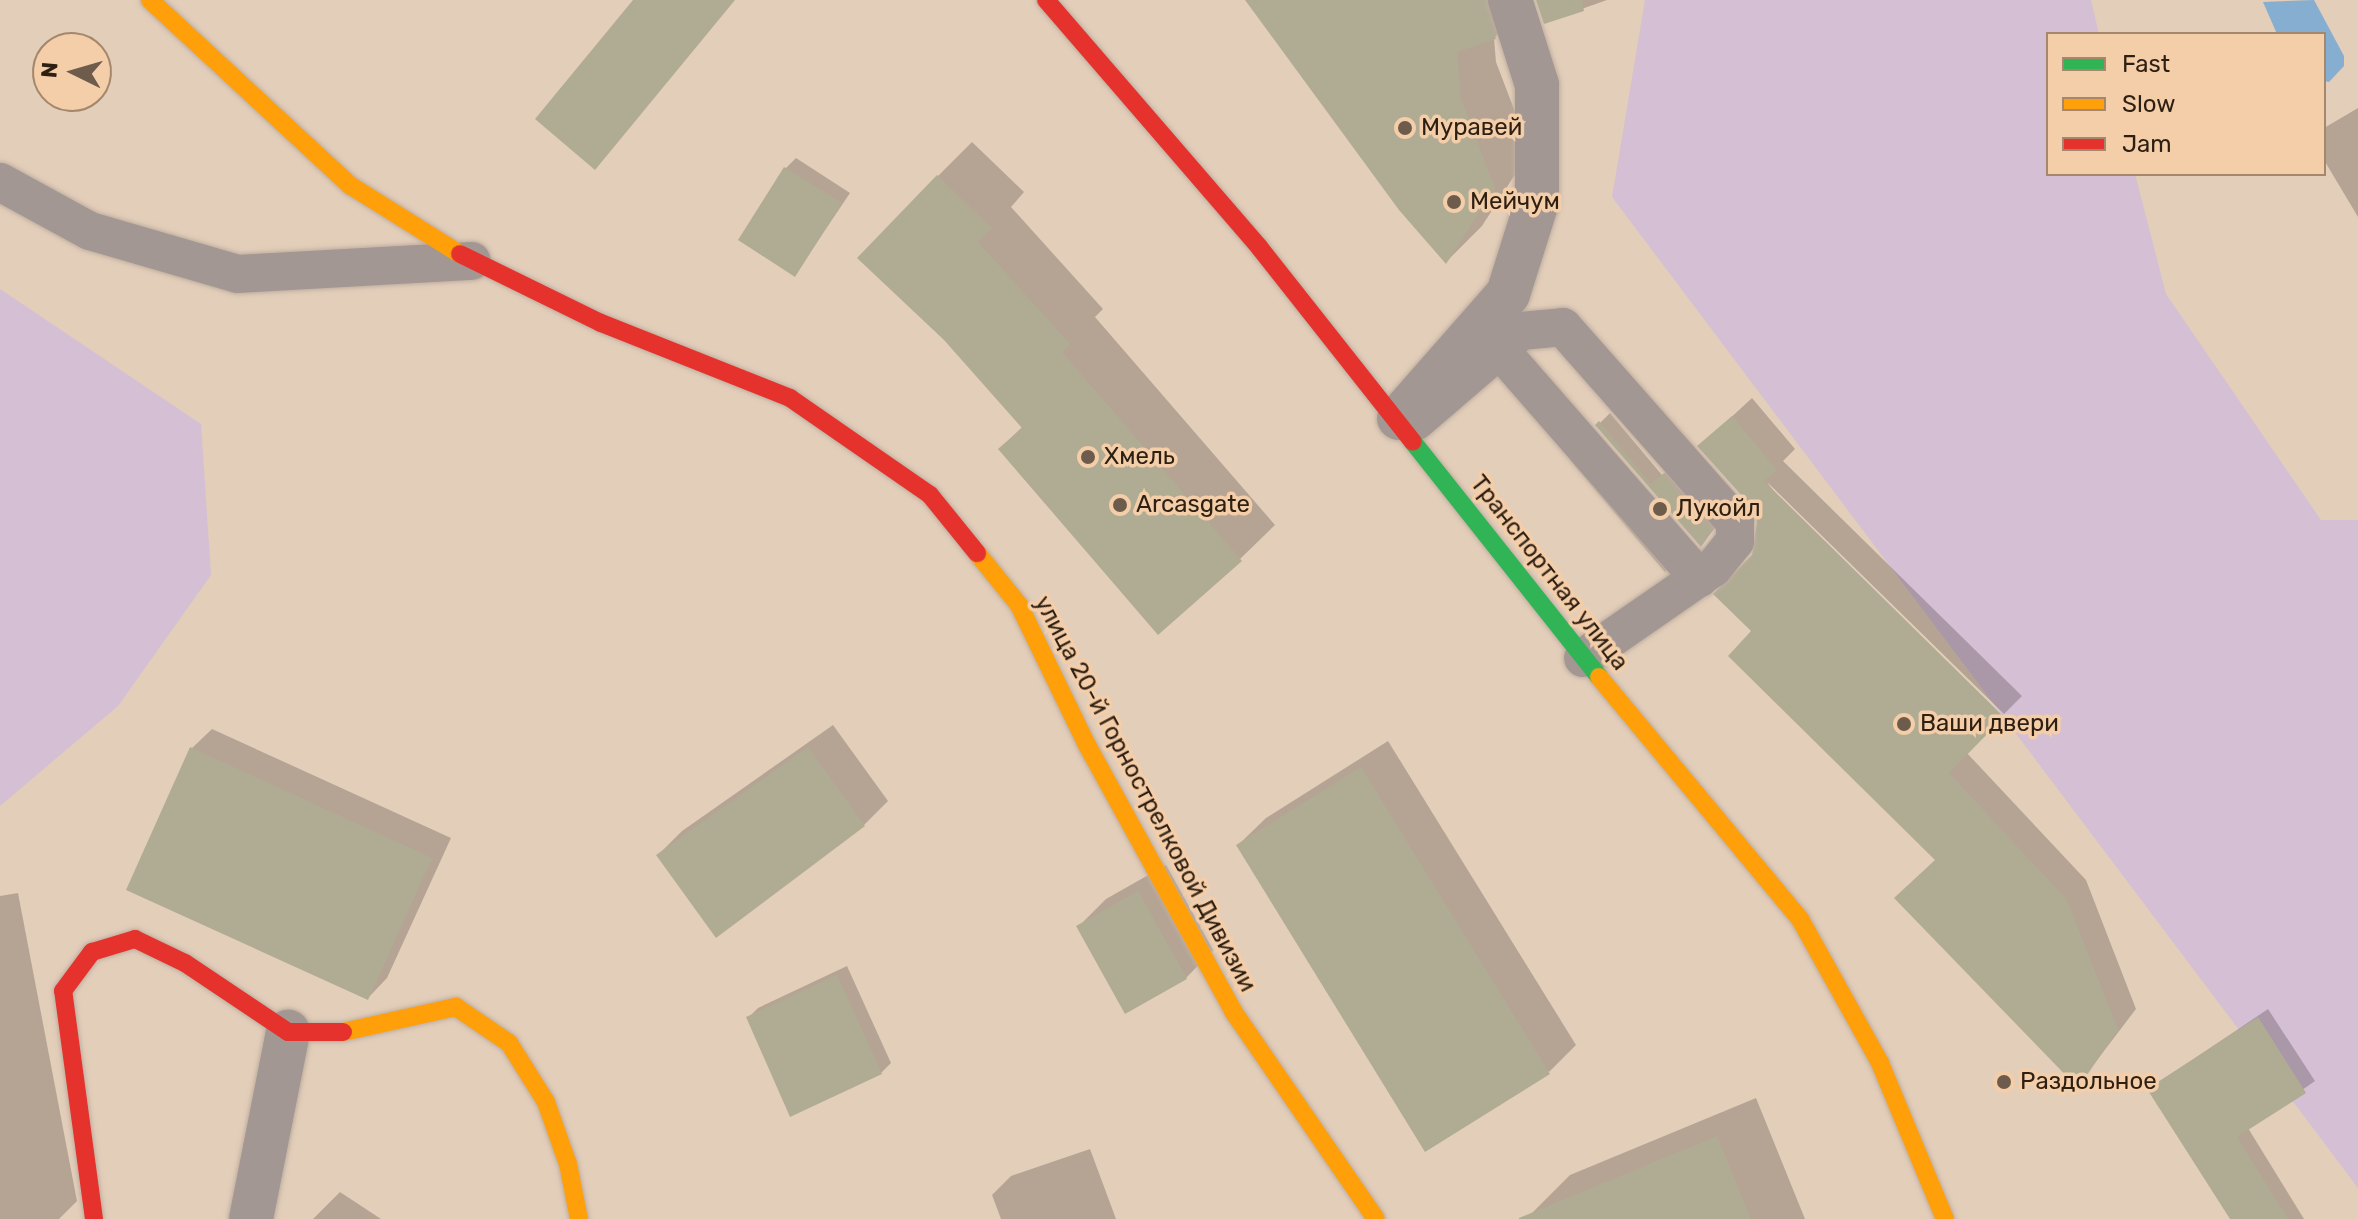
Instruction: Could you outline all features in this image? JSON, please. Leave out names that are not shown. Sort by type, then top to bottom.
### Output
[{"type":"street","name":"улица 20-й Горнострелковой Дивизии","points":[[150,0],[351,186],[472,261],[601,323],[790,398],[930,495],[1019,605],[1087,745],[1233,1011],[1376,1219]]},
{"type":"street","name":"Транспортная улица","points":[[1046,0],[1403,423],[1583,658],[1800,919],[1880,1063],[1945,1219]]},
{"type":"street","points":[[1403,423],[1508,294],[1537,202],[1537,85],[1510,0]]},
{"type":"street","points":[[94,1219],[63,991],[92,952],[135,939],[185,963],[288,1032],[345,1032],[456,1007],[483,1024],[509,1043],[546,1102],[568,1164],[579,1219]]},
{"type":"street","points":[[251,1219],[288,1032]]},
{"type":"lane","points":[[0,182],[90,231],[238,274],[472,261]]},
{"type":"lane","points":[[1403,423],[1521,331],[1563,327],[1735,522],[1735,541],[1699,578],[1583,658]]},
{"type":"lane","points":[[1500,350],[1699,578]]},
{"type":"shaded area","points":[[1645,0],[2091,0],[2099,32],[2046,32],[2046,176],[2136,176],[2166,294],[2321,520],[2358,520],[2358,1188],[1612,197]]},
{"type":"shaded area","points":[[0,289],[201,424],[211,575],[118,706],[0,806]]},
{"type":"water","points":[[2314,0],[2344,56],[2344,66],[2329,82],[2326,81],[2326,32],[2276,32],[2263,2]]},
{"type":"building","points":[[633,0],[735,0],[595,170],[535,119]]},
{"type":"building","name":"Муравей","points":[[1245,0],[1486,0],[1496,39],[1457,52],[1461,99],[1495,188],[1446,264],[1399,210]]},
{"type":"building","points":[[1536,0],[1582,0],[1584,11],[1544,24]]},
{"type":"building","points":[[784,167],[842,203],[795,277],[738,240]]},
{"type":"building","points":[[937,175],[992,228],[978,242],[1070,344],[1062,352],[1242,561],[1158,635],[998,449],[1022,428],[944,340],[857,258]]},
{"type":"building","points":[[1732,416],[1777,470],[1764,481],[2004,717],[1949,773],[2067,900],[2118,1030],[2078,1088],[1894,898],[1935,860],[1728,656],[1751,631],[1713,594],[1752,555],[1757,522],[1752,507],[1697,446]]},
{"type":"building","points":[[1599,421],[1651,484],[1663,474],[1713,530],[1701,547],[1595,425]]},
{"type":"building","points":[[190,747],[432,858],[368,1000],[126,890]]},
{"type":"building","points":[[808,747],[865,826],[716,938],[656,855]]},
{"type":"building","points":[[1361,767],[1550,1074],[1425,1152],[1236,845]]},
{"type":"building","points":[[1138,891],[1187,979],[1125,1014],[1076,926]]},
{"type":"building","points":[[837,975],[882,1074],[790,1117],[746,1017]]},
{"type":"building","points":[[2258,1017],[2306,1093],[2237,1137],[2288,1219],[2230,1219],[2147,1089]]},
{"type":"building","points":[[1717,1136],[1751,1219],[1519,1219],[1519,1218]]},
{"type":"traffic: fast","points":[[1413,442],[1599,677]]},
{"type":"traffic: slow","points":[[150,0],[351,186],[460,254]]},
{"type":"traffic: slow","points":[[977,553],[1019,605],[1087,745],[1233,1011],[1376,1219]]},
{"type":"traffic: slow","points":[[1599,677],[1800,919],[1880,1063],[1945,1219]]},
{"type":"traffic: slow","points":[[343,1032],[456,1007],[509,1043],[546,1102],[568,1164],[579,1219]]},
{"type":"traffic: jam","points":[[1046,0],[1259,247],[1413,442]]},
{"type":"traffic: jam","points":[[460,254],[601,323],[790,398],[930,495],[977,553]]},
{"type":"traffic: jam","points":[[94,1219],[63,991],[92,952],[135,939],[185,963],[288,1032],[343,1032]]},
{"type":"place","name":"Муравей","points":[[1405,128]]},
{"type":"place","name":"Мейчум","points":[[1454,202]]},
{"type":"place","name":"Хмель","points":[[1088,457]]},
{"type":"place","name":"Arcasgate","points":[[1120,505]]},
{"type":"place","name":"Лукойл","points":[[1660,509]]},
{"type":"place","name":"Ваши двери","points":[[1904,724]]},
{"type":"place","name":"Раздольное","points":[[2004,1082]]}]
